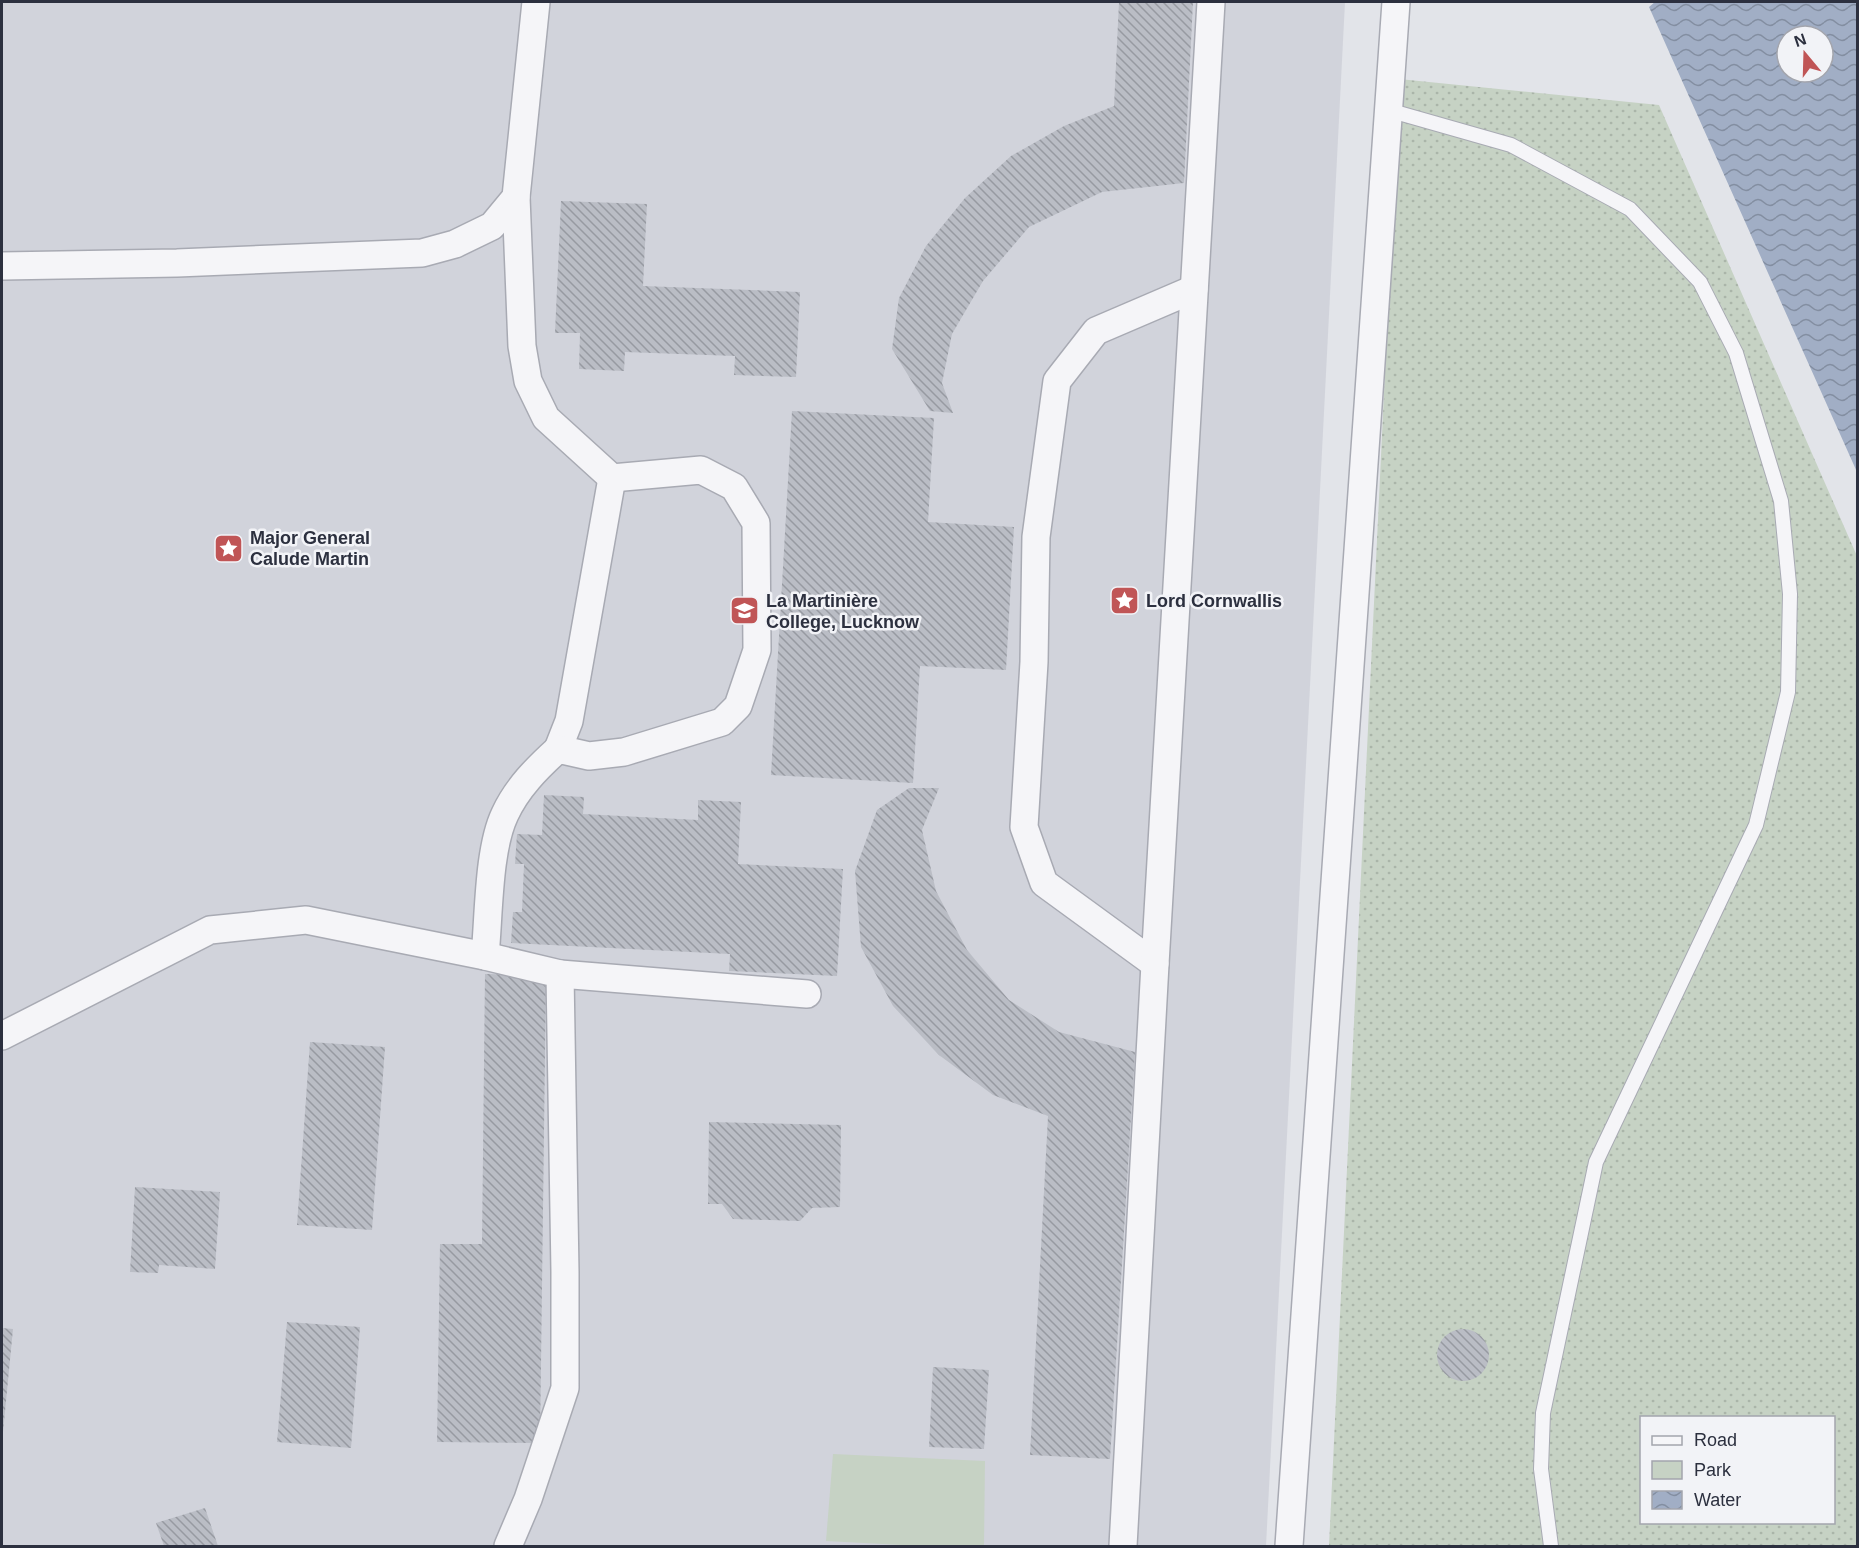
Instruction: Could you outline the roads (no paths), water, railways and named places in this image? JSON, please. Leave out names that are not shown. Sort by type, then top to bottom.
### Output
[{"type":"street","points":[[536,2],[516,197],[522,346],[528,381],[546,418],[612,478],[701,470],[734,487],[756,523],[757,650],[738,706],[722,722],[624,752],[589,756],[558,749]]},
{"type":"street","points":[[1123,1546],[1211,2]]},
{"type":"street","points":[[1289,1546],[1396,2]]},
{"type":"street","points":[[2,266],[422,254],[455,244],[492,226],[516,197]]},
{"type":"street","points":[[1155,964],[1044,884],[1024,826],[1034,662],[1036,537],[1057,381],[1096,332],[1194,289]]},
{"type":"street","points":[[485,956],[494,854],[505,814],[536,768],[558,749],[568,721],[612,478]]},
{"type":"street","points":[[2,1036],[210,930],[306,920],[485,956],[560,974],[807,994]]},
{"type":"street","points":[[508,1546],[528,1499],[564,1388],[565,1272],[560,974]]},
{"type":"lane","points":[[1388,110],[1511,145],[1630,209],[1700,282],[1736,353],[1781,501],[1790,594],[1788,692],[1756,825],[1596,1162],[1544,1413],[1541,1469],[1551,1546]]},
{"type":"water","points":[[1655,2],[1857,2],[1857,472],[1649,7]]},
{"type":"place","name":"Major General Calude Martin","points":[[229,548]]},
{"type":"place","name":"Lord Cornwallis","points":[[1125,601]]},
{"type":"place","name":"La Martinière College, Lucknow","points":[[745,611]]}]
